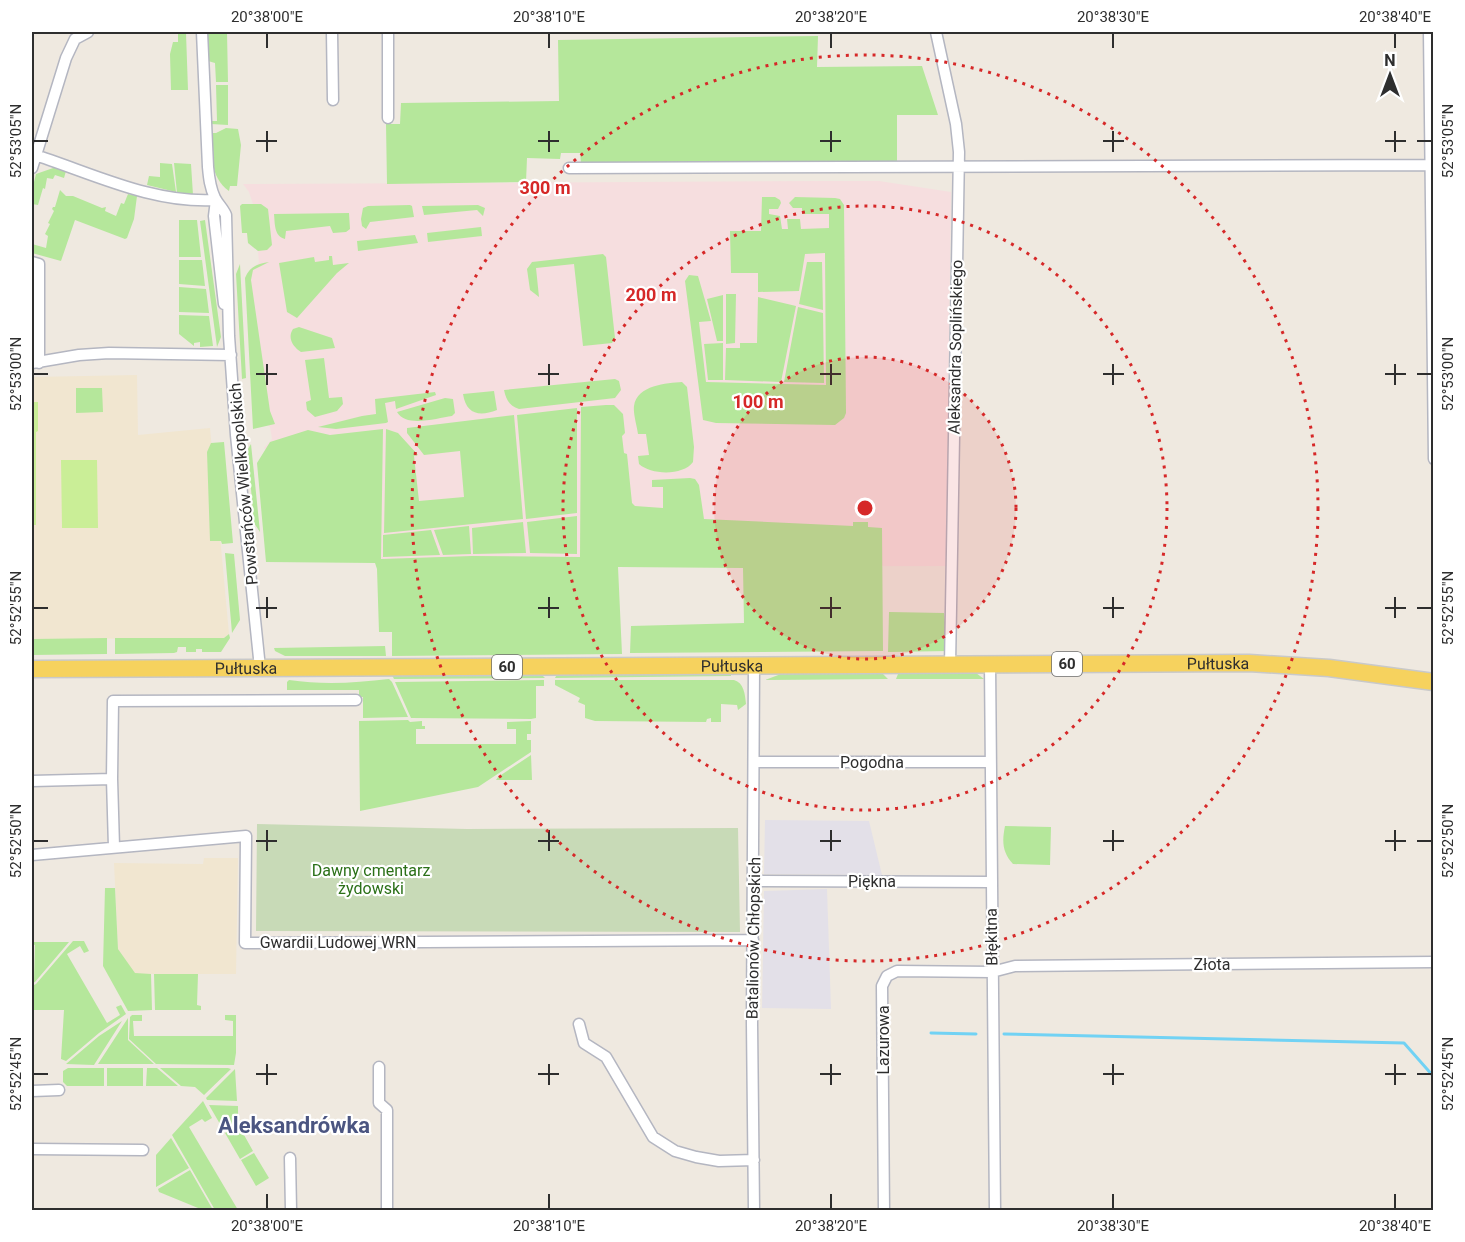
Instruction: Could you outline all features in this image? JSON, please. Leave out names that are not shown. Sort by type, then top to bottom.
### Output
[{"type":"main road","name":"Pułtuska","points":[[32,669],[1282,664],[1433,680]]},
{"type":"street","points":[[32,168],[49,106],[66,58],[75,39],[86,32]]},
{"type":"street","name":"Powstańców Wielkopolskich","points":[[202,32],[208,167],[210,184],[216,200],[214,216],[231,355],[236,435],[260,668]]},
{"type":"street","points":[[332,32],[333,100]]},
{"type":"street","points":[[388,32],[388,118]]},
{"type":"street","name":"Aleksandra Soplińskiego","points":[[936,32],[956,124],[959,167],[950,665]]},
{"type":"street","points":[[1429,32],[1434,459]]},
{"type":"street","points":[[34,155],[156,196],[196,201],[216,200]]},
{"type":"street","points":[[569,168],[1430,165]]},
{"type":"street","points":[[32,262],[39,264],[35,363],[79,355],[109,353],[231,355]]},
{"type":"street","name":"Błękitna","points":[[990,664],[995,1210]]},
{"type":"street","name":"Batalionów Chłopskich","points":[[754,666],[754,1210]]},
{"type":"street","points":[[114,847],[113,701],[356,700]]},
{"type":"street","name":"Pogodna","points":[[754,762],[990,762]]},
{"type":"street","points":[[32,781],[112,779]]},
{"type":"street","name":"Gwardii Ludowej WRN","points":[[32,855],[246,836],[245,943],[753,940]]},
{"type":"street","name":"Piękna","points":[[754,881],[991,882]]},
{"type":"street","name":"Złota","points":[[992,972],[1015,966],[1434,962]]},
{"type":"street","name":"Lazurowa","points":[[884,1210],[882,987],[887,976],[897,970],[992,972]]},
{"type":"street","points":[[579,1024],[584,1043],[606,1057],[653,1137],[675,1151],[696,1157],[718,1161],[754,1160]]},
{"type":"street","points":[[379,1067],[379,1103],[387,1110],[387,1210]]},
{"type":"street","points":[[32,1091],[58,1090]]},
{"type":"street","points":[[32,1149],[143,1150]]},
{"type":"street","points":[[290,1158],[291,1210]]},
{"type":"shaded area","points":[[879,181],[951,192],[946,566],[618,567],[376,563],[264,448],[272,439],[270,427],[262,420],[250,270],[259,263],[258,251],[248,243],[245,212],[253,204],[243,184]]},
{"type":"shaded area","points":[[137,375],[138,435],[210,428],[229,634],[225,638],[32,639],[32,377]]},
{"type":"shaded area","points":[[765,820],[869,821],[882,875],[764,874]]},
{"type":"shaded area","points":[[204,858],[238,858],[236,974],[135,974],[118,949],[114,863],[203,864]]},
{"type":"shaded area","points":[[827,889],[831,1009],[762,1008],[764,891]]},
{"type":"green space","points":[[207,32],[227,32],[228,82],[216,82],[215,63],[208,61]]},
{"type":"green space","points":[[178,33],[186,33],[188,90],[171,90],[170,54],[173,42],[178,42]]},
{"type":"green space","points":[[818,36],[817,67],[922,66],[938,115],[897,115],[897,161],[581,163],[580,153],[561,153],[560,159],[527,158],[526,182],[387,184],[386,124],[400,124],[401,103],[559,101],[558,40]]},
{"type":"green space","points":[[216,85],[228,85],[228,125],[211,124],[211,121],[217,121]]},
{"type":"green space","points":[[226,128],[238,129],[241,145],[237,186],[230,186],[229,191],[218,179],[212,158],[211,133]]},
{"type":"green space","points":[[160,163],[172,164],[176,192],[147,185],[149,176],[160,177]]},
{"type":"green space","points":[[174,163],[191,164],[193,195],[177,193]]},
{"type":"green space","points":[[56,167],[66,171],[64,178],[55,175],[53,179],[47,178],[38,205],[32,204],[32,190],[36,174]]},
{"type":"green space","points":[[60,190],[66,196],[73,196],[102,208],[106,207],[105,211],[116,216],[121,203],[124,204],[128,194],[137,196],[134,219],[127,238],[75,220],[61,261],[32,253],[32,244],[46,248],[48,236],[45,234]]},
{"type":"green space","points":[[762,197],[775,197],[780,200],[778,209],[769,209],[769,214],[780,216],[782,229],[788,229],[787,219],[800,219],[801,229],[829,228],[829,214],[802,214],[802,208],[793,208],[789,203],[795,197],[835,198],[840,199],[844,205],[846,413],[844,418],[835,425],[716,423],[703,420],[685,281],[689,275],[698,276],[711,321],[699,322],[706,382],[826,385],[825,253],[805,254],[799,291],[758,292],[758,273],[731,273],[730,231],[761,231]]},
{"type":"green space","points":[[242,204],[261,204],[268,209],[272,245],[267,250],[258,251],[248,243],[247,233],[242,233],[240,206]]},
{"type":"green space","points":[[410,205],[414,217],[370,222],[366,229],[362,226],[361,219],[363,208]]},
{"type":"green space","points":[[478,205],[485,208],[483,216],[477,210],[424,215],[422,206]]},
{"type":"green space","points":[[349,213],[350,229],[346,232],[333,233],[330,226],[286,231],[285,239],[279,235],[275,226],[274,214]]},
{"type":"green space","points":[[179,220],[197,220],[201,257],[179,257]]},
{"type":"green space","points":[[205,220],[221,337],[217,347],[200,221]]},
{"type":"green space","points":[[481,227],[482,236],[428,242],[427,233]]},
{"type":"green space","points":[[415,235],[418,243],[358,251],[357,241]]},
{"type":"green space","points":[[603,254],[606,257],[615,338],[612,343],[583,346],[574,264],[536,268],[539,297],[530,290],[527,269],[532,262]]},
{"type":"green space","points":[[329,256],[332,256],[333,265],[349,263],[337,273],[297,318],[287,312],[279,263],[314,257],[315,262],[329,260]]},
{"type":"green space","points":[[179,260],[202,260],[205,286],[179,284]]},
{"type":"green space","points":[[269,262],[253,270],[251,280],[270,411],[275,424],[253,429],[245,278],[254,266]]},
{"type":"green space","points":[[807,262],[822,262],[823,310],[799,304]]},
{"type":"green space","points":[[240,264],[246,378],[242,379],[236,274]]},
{"type":"green space","points":[[179,287],[206,289],[209,313],[179,312]]},
{"type":"green space","points":[[726,294],[736,294],[735,343],[726,344]]},
{"type":"green space","points":[[723,295],[723,341],[717,341],[707,299]]},
{"type":"green space","points":[[758,297],[796,306],[781,382],[725,380],[726,348],[740,348],[740,343],[757,343]]},
{"type":"green space","points":[[798,307],[823,313],[824,383],[784,382]]},
{"type":"green space","points":[[179,315],[209,316],[213,346],[200,347],[200,342],[194,343],[194,346],[179,334]]},
{"type":"green space","points":[[299,327],[332,338],[335,348],[301,352],[293,345],[291,339],[293,329]]},
{"type":"green space","points":[[723,343],[723,380],[708,380],[704,344]]},
{"type":"green space","points":[[324,358],[329,398],[342,397],[343,404],[337,411],[315,417],[307,410],[306,402],[311,400],[305,360]]},
{"type":"green space","points":[[615,379],[619,381],[621,390],[615,398],[519,409],[508,402],[504,390]]},
{"type":"green space","points":[[682,382],[687,387],[694,447],[693,462],[688,467],[675,472],[659,472],[644,468],[639,464],[638,456],[649,455],[646,434],[638,434],[634,409],[636,399],[654,386]]},
{"type":"green space","points":[[76,388],[102,388],[103,412],[76,413]]},
{"type":"green space","points":[[494,391],[497,410],[485,413],[470,410],[463,394]]},
{"type":"green space","points":[[435,392],[436,395],[396,409],[395,401],[385,403],[388,422],[386,423],[336,429],[318,427],[376,414],[375,399]]},
{"type":"green space","points":[[445,398],[453,399],[455,413],[452,416],[414,421],[401,417],[397,412]]},
{"type":"green space","points":[[32,402],[38,402],[36,525],[32,525]]},
{"type":"green space","points":[[614,405],[623,414],[624,453],[627,454],[632,503],[635,506],[663,508],[663,487],[652,487],[652,480],[690,478],[695,479],[699,485],[704,519],[853,526],[853,522],[868,522],[868,527],[882,528],[883,651],[630,653],[631,626],[744,623],[743,568],[618,567],[622,654],[392,656],[392,632],[379,632],[375,563],[266,562],[257,463],[270,442],[308,430],[330,435],[383,429],[381,559],[472,556],[580,557],[581,407]]},
{"type":"green space","points":[[577,408],[577,513],[526,519],[517,415]]},
{"type":"green space","points":[[514,415],[523,519],[384,533],[386,429],[398,433],[418,455],[414,456],[419,501],[464,497],[460,451],[424,455],[407,433],[407,428]]},
{"type":"green space","points":[[224,442],[233,543],[222,544],[221,541],[210,541],[207,452],[211,443]]},
{"type":"green space","points":[[251,444],[260,532],[254,523],[248,455]]},
{"type":"green space","points":[[61,460],[97,460],[98,528],[62,528]]},
{"type":"green space","points":[[577,516],[577,554],[530,553],[527,522]]},
{"type":"green space","points":[[523,522],[526,553],[473,554],[472,528]]},
{"type":"green space","points":[[469,526],[471,554],[443,555],[434,530]]},
{"type":"green space","points":[[431,530],[440,555],[383,557],[383,535]]},
{"type":"green space","points":[[225,553],[234,554],[240,620],[232,633]]},
{"type":"green space","points":[[889,612],[944,613],[948,651],[888,652]]},
{"type":"green space","points":[[229,634],[230,638],[221,652],[202,652],[202,649],[196,649],[196,652],[186,652],[186,647],[178,647],[177,652],[174,653],[115,654],[115,638],[224,638]]},
{"type":"green space","points":[[107,638],[107,654],[32,655],[32,639]]},
{"type":"green space","points":[[385,646],[386,656],[285,656],[275,651],[274,648]]},
{"type":"green space","points":[[882,673],[888,679],[765,680],[781,674]]},
{"type":"green space","points":[[976,673],[984,679],[896,679],[898,674]]},
{"type":"green space","points":[[557,674],[731,674],[731,676],[555,678]]},
{"type":"green space","points":[[392,675],[542,675],[545,678],[394,679]]},
{"type":"green space","points":[[389,679],[408,717],[363,718],[363,697],[359,697],[359,690],[287,690],[289,680],[339,683]]},
{"type":"green space","points":[[544,680],[544,686],[536,686],[536,718],[531,719],[411,718],[395,682]]},
{"type":"green space","points":[[555,680],[734,680],[742,686],[746,704],[738,710],[737,705],[721,704],[721,722],[711,722],[711,718],[706,722],[595,721],[585,718],[585,705],[578,702],[580,698],[555,685]]},
{"type":"green space","points":[[408,720],[410,722],[422,721],[422,726],[425,726],[425,729],[416,729],[416,744],[516,744],[516,729],[507,729],[507,722],[531,721],[531,734],[527,734],[527,740],[531,740],[531,752],[478,787],[360,811],[359,721]]},
{"type":"green space","points":[[531,755],[532,780],[496,780],[498,777]]},
{"type":"green space","name":"Dawny cmentarz żydowski","points":[[257,824],[467,829],[738,828],[740,932],[256,931]]},
{"type":"green space","points":[[1005,826],[1051,827],[1050,865],[1013,864],[1004,846]]},
{"type":"green space","points":[[105,888],[115,888],[118,949],[135,973],[151,974],[152,1010],[128,1011],[103,966]]},
{"type":"green space","points":[[73,941],[84,941],[89,951],[84,953],[80,946],[67,954],[107,1023],[120,1015],[116,1007],[121,1005],[126,1014],[66,1061],[61,1059],[64,1010],[32,1010],[32,986]]},
{"type":"green space","points":[[32,942],[69,942],[35,982],[32,983],[34,981],[35,945]]},
{"type":"green space","points":[[154,974],[198,974],[197,1005],[201,1006],[201,1010],[155,1010]]},
{"type":"green space","points":[[132,1015],[142,1015],[142,1021],[133,1021],[134,1036],[233,1036],[233,1021],[225,1020],[225,1015],[236,1015],[234,1065],[156,1064],[129,1039]]},
{"type":"green space","points":[[128,1018],[128,1040],[154,1064],[98,1064]]},
{"type":"green space","points":[[122,1021],[94,1065],[66,1064],[99,1036]]},
{"type":"green space","points":[[68,1068],[104,1068],[104,1086],[67,1086],[63,1082],[63,1071]]},
{"type":"green space","points":[[107,1068],[143,1068],[143,1086],[107,1086]]},
{"type":"green space","points":[[147,1068],[157,1068],[178,1086],[146,1086]]},
{"type":"green space","points":[[160,1068],[231,1069],[204,1095],[195,1087],[181,1086]]},
{"type":"green space","points":[[235,1069],[237,1101],[207,1100],[206,1098]]},
{"type":"green space","points":[[203,1101],[212,1118],[205,1122],[202,1119],[189,1127],[238,1210],[215,1210],[172,1135]]},
{"type":"green space","points":[[209,1105],[238,1106],[238,1124],[224,1131]]},
{"type":"green space","points":[[239,1126],[253,1151],[240,1159],[225,1133]]},
{"type":"green space","points":[[171,1138],[189,1168],[156,1187],[156,1155]]},
{"type":"green space","points":[[254,1153],[269,1178],[256,1186],[241,1160]]},
{"type":"green space","points":[[190,1170],[213,1210],[203,1210],[159,1192],[158,1189]]},
{"type":"waterway","points":[[931,1033],[976,1034]]},
{"type":"waterway","points":[[1004,1034],[1404,1043],[1434,1077]]},
{"type":"district","name":"Aleksandrówka","points":[[294,1125]]}]
